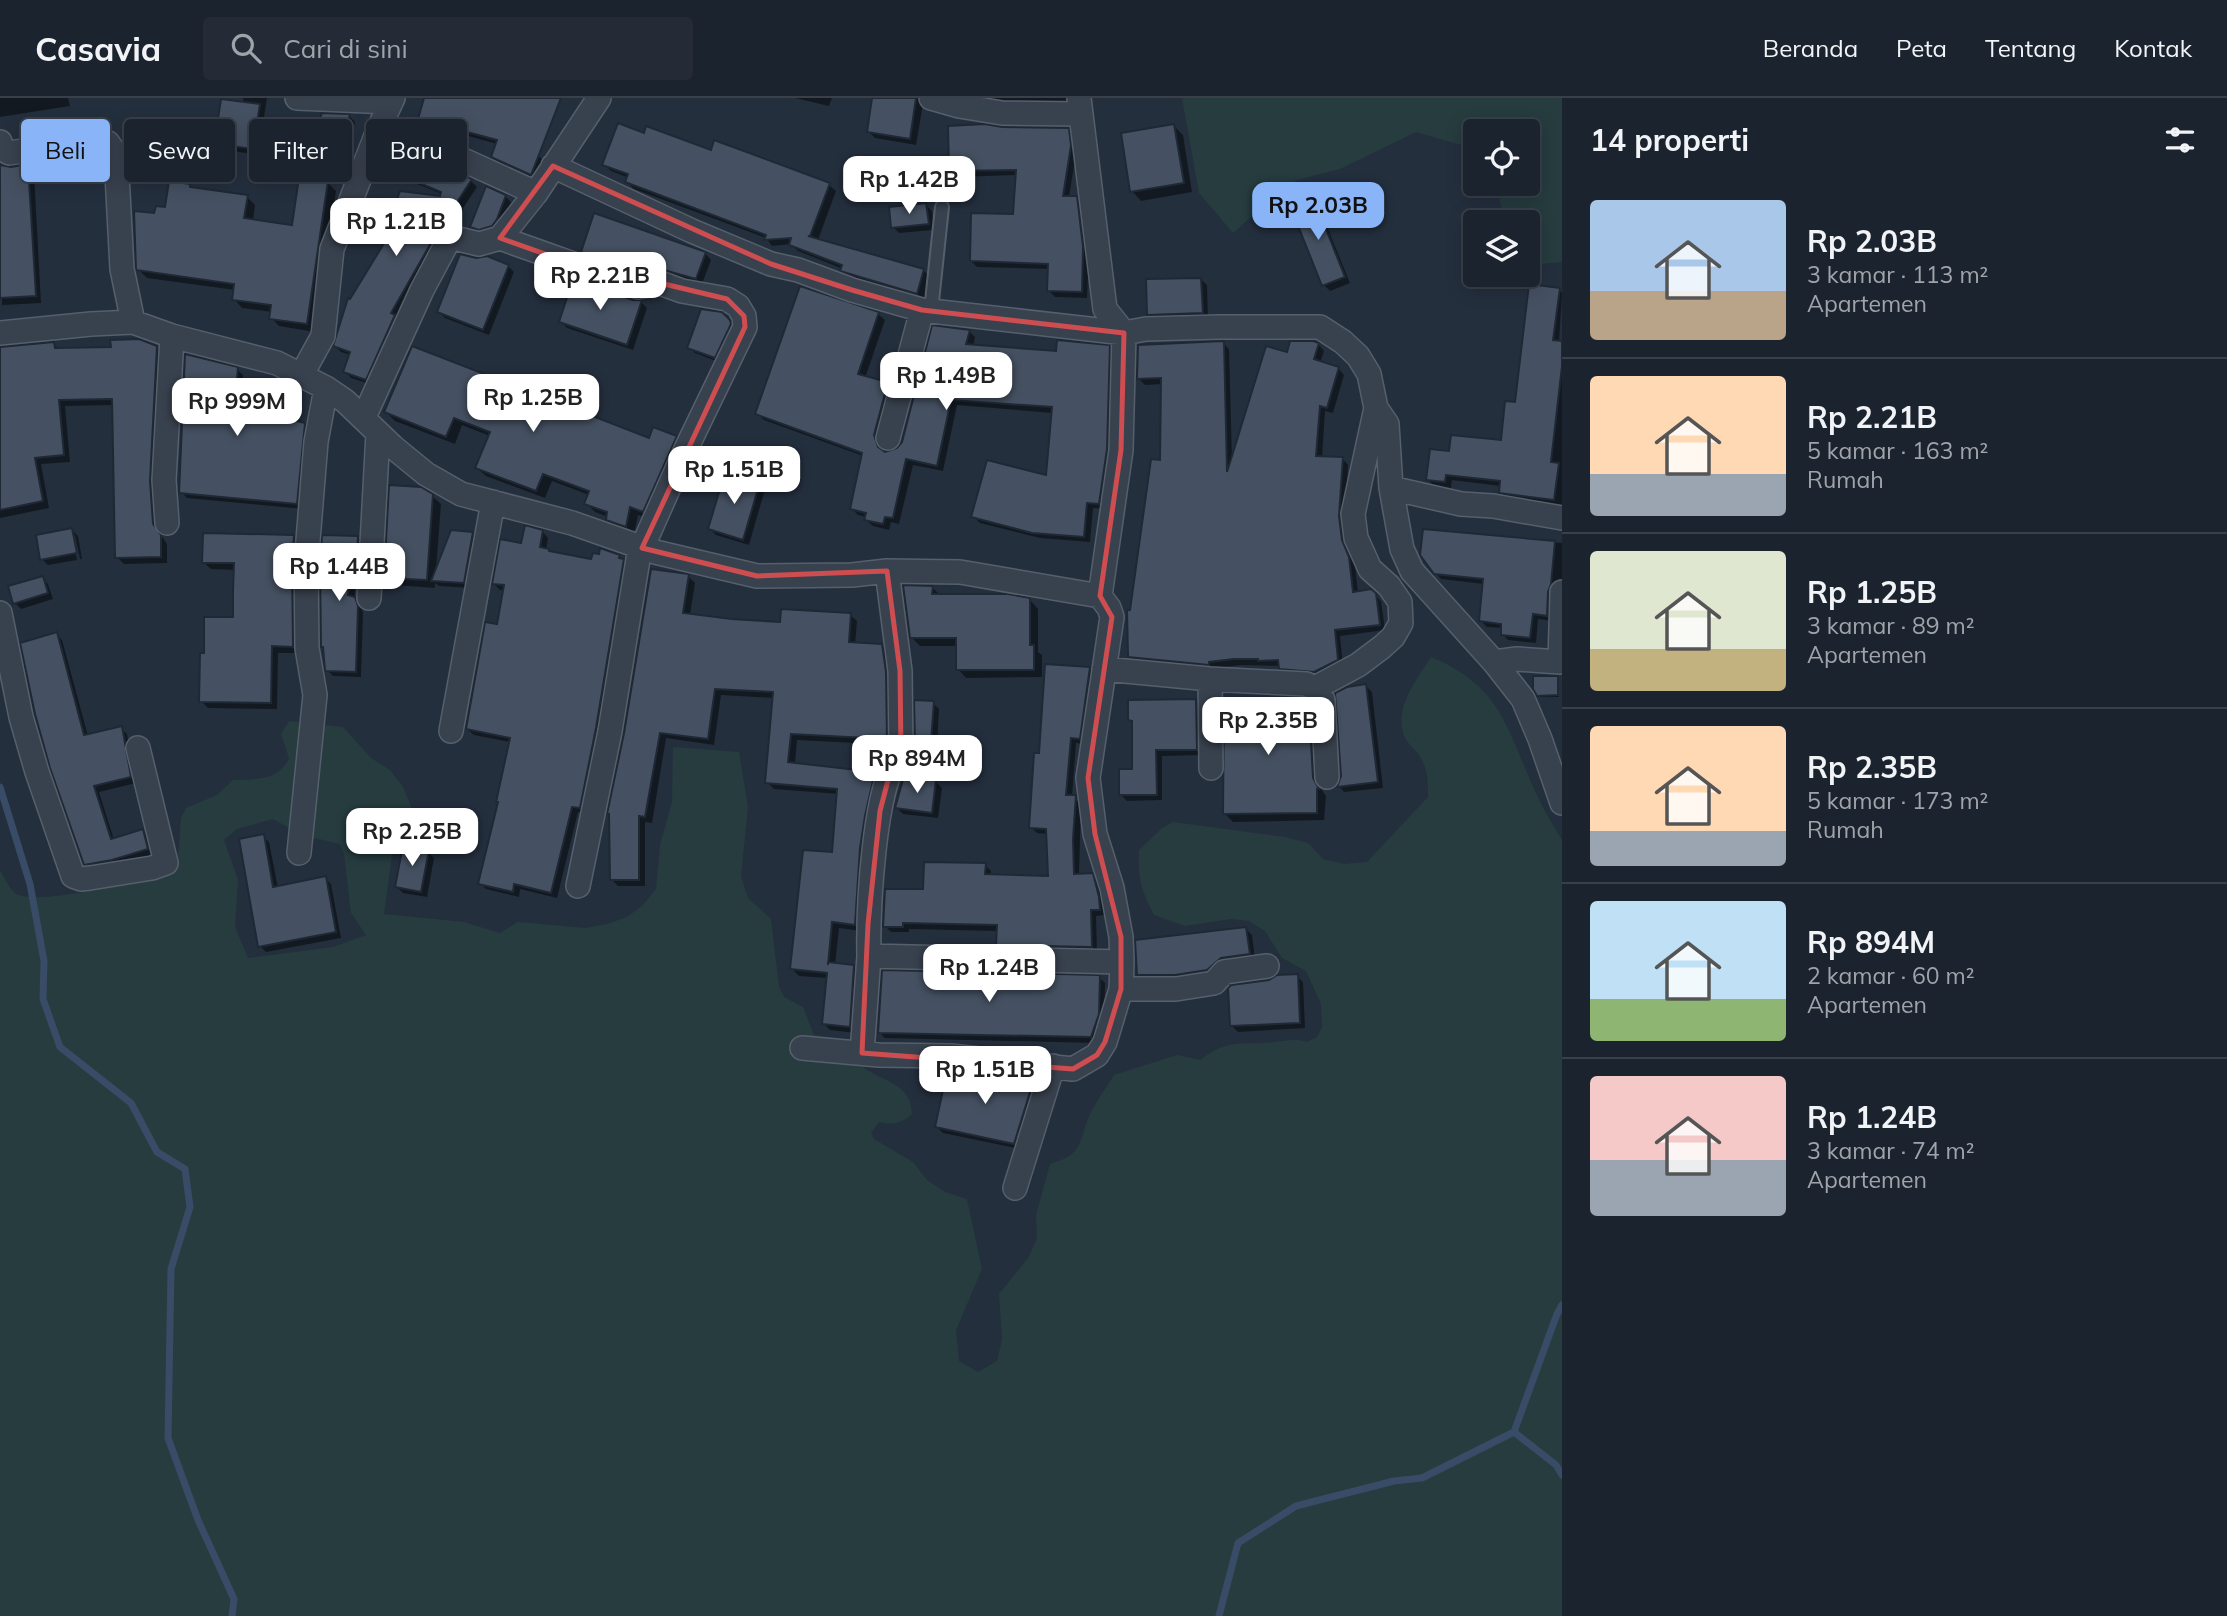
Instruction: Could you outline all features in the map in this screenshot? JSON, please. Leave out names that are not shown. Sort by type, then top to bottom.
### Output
[{"type":"street","points":[[297,98],[392,100],[383,119]]},
{"type":"street","points":[[369,598],[371,425],[422,290],[447,243],[454,238],[479,244],[500,238],[536,193],[599,98]]},
{"type":"street","points":[[931,98],[1002,113],[1079,106],[1105,309],[1124,333],[1121,450],[1100,596]]},
{"type":"street","points":[[0,142],[2,148],[9,153],[65,145],[108,143],[116,155],[122,269],[133,322]]},
{"type":"street","points":[[302,374],[323,336],[332,249],[366,161]]},
{"type":"street","points":[[467,162],[536,193]]},
{"type":"street","points":[[553,166],[692,231],[771,264],[927,311],[1124,333],[1146,329],[1320,327],[1359,356],[1369,374],[1376,408],[1387,424],[1391,488],[1402,549],[1412,571],[1494,662],[1522,699],[1557,779],[1562,803]]},
{"type":"street","points":[[500,238],[638,287],[660,283],[682,291],[727,299],[738,306],[746,327],[641,547],[610,731],[578,886]]},
{"type":"street","points":[[888,438],[927,311]]},
{"type":"street","points":[[0,333],[133,322],[172,336],[277,363],[326,388],[426,474],[461,494],[572,523],[641,547],[757,576],[852,576],[887,571],[960,572],[1100,596],[1110,608],[1112,617],[1088,778],[1095,834],[1112,888],[1122,937],[1122,962],[1121,989],[1105,1042],[1097,1055],[1073,1069],[951,1056],[802,1048]]},
{"type":"street","points":[[167,523],[164,480],[172,336]]},
{"type":"street","points":[[299,853],[315,695],[306,648],[306,565],[316,442],[326,388]]},
{"type":"street","points":[[1315,688],[1382,648],[1393,637],[1401,623],[1400,602],[1389,586],[1370,569],[1356,538],[1353,514],[1376,408]]},
{"type":"street","points":[[1391,488],[1461,504],[1493,506],[1562,518]]},
{"type":"street","points":[[451,731],[493,502]]},
{"type":"street","points":[[862,1053],[869,956],[868,924],[880,811],[893,761],[901,752],[900,671],[887,571]]},
{"type":"street","points":[[1494,662],[1517,659],[1561,662],[1562,593]]},
{"type":"street","points":[[0,613],[21,717],[73,876],[80,879],[90,878],[152,868],[166,863],[138,748]]},
{"type":"street","points":[[1104,669],[1210,679],[1306,684],[1315,688],[1323,701],[1327,777]]},
{"type":"street","points":[[1210,679],[1211,768]]},
{"type":"street","points":[[869,956],[1122,962]]},
{"type":"street","points":[[1121,989],[1176,989],[1214,984],[1224,972],[1267,966]]},
{"type":"street","points":[[1015,1188],[1053,1066]]},
{"type":"lane","points":[[927,311],[942,207]]},
{"type":"highlighted area","points":[[553,166],[771,264],[852,290],[922,310],[1124,333],[1121,450],[1100,596],[1112,617],[1088,778],[1095,834],[1121,937],[1121,989],[1105,1042],[1097,1055],[1073,1069],[862,1053],[868,924],[880,811],[893,761],[901,752],[900,671],[887,571],[757,576],[642,548],[745,327],[744,316],[727,299],[660,283],[638,287],[500,238]]},
{"type":"green space","points":[[1182,98],[1562,98],[1562,262],[1540,264],[1540,210],[1502,210],[1499,196],[1540,196],[1540,119],[1463,119],[1463,146],[1416,132],[1340,169],[1297,180],[1233,233],[1199,193]]},
{"type":"green space","points":[[1431,657],[1474,682],[1500,713],[1539,799],[1562,840],[1562,1616],[0,1616],[0,870],[15,893],[27,897],[94,890],[177,871],[181,818],[186,808],[217,795],[233,780],[266,777],[285,766],[289,758],[281,734],[289,721],[343,727],[371,758],[390,770],[403,787],[416,818],[396,838],[384,914],[464,922],[500,933],[518,922],[586,928],[627,917],[643,905],[656,889],[660,845],[672,802],[673,747],[739,752],[748,807],[741,876],[748,898],[771,919],[779,987],[784,997],[803,1007],[814,1035],[841,1041],[863,1067],[897,1086],[908,1097],[912,1114],[897,1123],[879,1122],[871,1133],[874,1139],[913,1162],[927,1180],[945,1192],[967,1199],[982,1269],[956,1330],[959,1361],[978,1372],[997,1361],[1002,1339],[999,1294],[1028,1258],[1037,1239],[1036,1215],[1050,1164],[1075,1151],[1092,1109],[1114,1075],[1177,1055],[1200,1060],[1228,1045],[1294,1040],[1307,1042],[1317,1037],[1322,1027],[1321,1004],[1306,971],[1282,958],[1265,931],[1249,921],[1231,919],[1185,926],[1154,915],[1141,884],[1139,850],[1162,828],[1173,822],[1285,837],[1308,843],[1323,859],[1344,864],[1367,862],[1428,797],[1428,780],[1424,765],[1406,740],[1402,717],[1408,695]],"holes":[[[273,819],[302,835],[340,844],[344,854],[351,913],[366,935],[333,947],[248,958],[235,927],[238,880],[224,840],[237,829]]]},
{"type":"building","points":[[424,98],[561,98],[531,175],[491,157],[497,140],[467,132],[467,119],[418,119]]},
{"type":"building","points":[[872,98],[916,98],[910,139],[867,132]]},
{"type":"building","points":[[221,99],[260,104],[258,119],[249,119],[249,148],[235,147],[235,119],[218,119]]},
{"type":"building","points":[[322,113],[350,114],[348,119],[319,119]]},
{"type":"building","points":[[618,123],[644,133],[646,126],[711,150],[714,140],[830,183],[808,236],[924,269],[917,294],[840,271],[842,265],[789,245],[791,238],[764,240],[766,235],[625,182],[628,174],[602,165]]},
{"type":"building","points":[[985,124],[1002,127],[1069,128],[1071,146],[1063,196],[1077,196],[1083,247],[1082,292],[1047,291],[1048,264],[970,261],[971,213],[1013,214],[1016,170],[949,171],[948,126]]},
{"type":"building","points":[[1174,124],[1184,183],[1130,192],[1121,133]]},
{"type":"building","points":[[0,165],[21,165],[21,182],[29,182],[36,296],[0,298]]},
{"type":"building","points":[[467,177],[472,179],[435,236],[391,313],[395,315],[366,380],[343,372],[350,352],[333,346],[348,298],[350,299],[397,222],[390,219],[400,191],[440,196],[441,192],[417,182],[467,182]]},
{"type":"building","points":[[169,182],[248,195],[244,218],[292,225],[298,182],[328,182],[307,324],[269,319],[271,305],[232,300],[234,284],[136,270],[134,211],[154,213],[156,206],[165,207]]},
{"type":"building","points":[[486,186],[506,195],[492,226],[479,230],[470,227]]},
{"type":"building","points":[[1314,199],[1345,277],[1322,286],[1291,208]]},
{"type":"building","points":[[926,203],[929,224],[891,228],[889,207]]},
{"type":"building","points":[[594,213],[706,252],[696,279],[664,270],[639,273],[581,252]]},
{"type":"building","points":[[460,254],[476,258],[487,256],[509,265],[483,330],[437,312]]},
{"type":"building","points":[[1201,278],[1203,313],[1147,315],[1146,279]]},
{"type":"building","points":[[573,279],[633,300],[642,300],[627,345],[559,322]]},
{"type":"building","points":[[800,286],[879,312],[858,374],[888,382],[874,435],[878,447],[885,452],[897,448],[902,442],[932,325],[970,330],[966,344],[1056,351],[1057,340],[1110,345],[1107,449],[1099,504],[1087,503],[1084,537],[1032,533],[971,517],[987,460],[1046,475],[1052,407],[951,400],[937,466],[906,459],[893,518],[885,517],[883,524],[864,520],[866,513],[850,509],[862,453],[755,414]]},
{"type":"building","points":[[1529,287],[1560,288],[1553,340],[1562,341],[1562,366],[1551,462],[1559,463],[1554,500],[1499,493],[1500,481],[1446,475],[1445,482],[1426,480],[1430,449],[1449,451],[1451,435],[1501,440],[1505,401],[1515,402]]},
{"type":"building","points":[[701,309],[722,312],[730,320],[731,324],[715,358],[687,348]]},
{"type":"building","points":[[139,339],[157,346],[150,481],[153,524],[161,535],[161,557],[115,558],[112,399],[59,400],[64,455],[35,458],[43,501],[0,510],[0,347],[54,342],[55,348],[111,347],[110,340]]},
{"type":"building","points":[[1224,341],[1227,472],[1266,346],[1287,352],[1290,341],[1313,341],[1319,343],[1314,359],[1339,367],[1327,408],[1320,406],[1316,456],[1343,457],[1339,516],[1342,540],[1349,557],[1353,592],[1371,589],[1376,593],[1380,625],[1335,630],[1338,660],[1314,672],[1279,669],[1278,660],[1234,659],[1209,662],[1209,665],[1128,657],[1127,610],[1130,610],[1151,459],[1160,460],[1161,378],[1137,379],[1138,345]]},
{"type":"building","points":[[412,346],[649,438],[653,427],[677,436],[643,512],[630,507],[626,527],[606,520],[607,512],[584,504],[589,491],[543,474],[536,491],[475,468],[490,432],[454,418],[446,437],[384,412]]},
{"type":"building","points":[[185,354],[238,367],[236,390],[297,396],[293,420],[305,423],[297,504],[179,493]]},
{"type":"building","points":[[725,472],[760,482],[743,540],[708,529]]},
{"type":"building","points":[[389,485],[421,487],[433,494],[427,580],[384,578]]},
{"type":"building","points":[[525,525],[543,530],[540,547],[549,551],[591,559],[593,553],[599,554],[600,548],[624,559],[580,808],[572,807],[551,893],[514,884],[513,892],[478,884],[510,738],[466,729],[485,622],[497,624],[504,585],[492,584],[500,539],[521,543]]},
{"type":"building","points":[[72,528],[77,553],[40,560],[36,535]]},
{"type":"building","points":[[1423,529],[1555,541],[1547,616],[1533,614],[1530,638],[1501,635],[1501,624],[1479,621],[1483,579],[1434,574],[1420,555]]},
{"type":"building","points":[[451,530],[473,532],[464,583],[431,581]]},
{"type":"building","points":[[203,533],[294,535],[293,647],[272,646],[271,703],[199,702],[200,653],[204,653],[204,617],[233,617],[234,563],[202,563]]},
{"type":"building","points":[[322,535],[358,536],[356,576],[351,576],[348,595],[355,597],[358,606],[356,672],[325,671],[321,647]]},
{"type":"building","points":[[651,569],[689,574],[683,613],[780,622],[781,609],[851,613],[849,642],[882,644],[886,672],[887,739],[791,734],[788,762],[875,772],[860,848],[855,925],[832,922],[828,962],[854,965],[850,1027],[822,1024],[827,973],[790,969],[803,850],[832,852],[837,789],[765,783],[773,692],[715,689],[708,739],[660,733],[645,817],[639,816],[639,880],[610,880],[607,814],[624,733]]},
{"type":"building","points":[[43,576],[48,593],[13,604],[8,586]]},
{"type":"building","points":[[903,585],[933,586],[932,594],[1008,594],[1030,598],[1030,645],[1034,645],[1034,670],[956,670],[956,638],[910,638]]},
{"type":"building","points":[[57,632],[84,735],[122,726],[131,777],[94,786],[111,839],[143,829],[148,849],[84,865],[50,768],[20,643]]},
{"type":"building","points":[[1045,664],[1090,667],[1080,739],[1071,738],[1066,795],[1076,795],[1074,874],[1093,873],[1099,897],[1100,910],[1091,910],[1092,947],[996,945],[997,925],[903,923],[903,927],[883,927],[885,889],[923,889],[924,862],[986,863],[985,874],[1048,876],[1046,829],[1029,828],[1034,753],[1039,753]]},
{"type":"building","points":[[1533,676],[1558,676],[1558,695],[1537,696],[1533,689]]},
{"type":"building","points":[[1366,684],[1378,782],[1337,787],[1341,776],[1335,693],[1347,687]]},
{"type":"building","points":[[1303,698],[1309,705],[1313,778],[1319,789],[1317,813],[1223,814],[1224,699]]},
{"type":"building","points":[[1196,699],[1197,750],[1156,750],[1157,795],[1119,795],[1119,769],[1132,769],[1132,721],[1128,720],[1128,700]]},
{"type":"building","points":[[914,700],[934,701],[931,742],[915,741]]},
{"type":"building","points":[[904,776],[936,780],[932,813],[895,808]]},
{"type":"building","points":[[264,834],[273,887],[326,876],[336,932],[258,947],[239,839]]},
{"type":"building","points":[[403,845],[429,850],[421,892],[395,887]]},
{"type":"building","points":[[1246,927],[1250,954],[1221,958],[1207,970],[1175,975],[1137,975],[1135,940]]},
{"type":"building","points":[[882,970],[1100,975],[1099,1014],[1091,1037],[878,1033]]},
{"type":"building","points":[[1298,974],[1300,1023],[1230,1026],[1228,988],[1231,985],[1269,980],[1277,975]]},
{"type":"building","points":[[978,1073],[1034,1079],[1014,1144],[935,1127],[946,1076],[976,1083]]},
{"type":"waterway","points":[[0,787],[30,884],[44,961],[43,999],[60,1047],[131,1103],[157,1152],[185,1169],[190,1207],[171,1269],[168,1438],[198,1520],[234,1599],[232,1616]]},
{"type":"waterway","points":[[1219,1616],[1238,1543],[1296,1506],[1394,1481],[1422,1478],[1514,1432],[1562,1305]]},
{"type":"waterway","points":[[1514,1432],[1556,1465],[1562,1475]]}]
